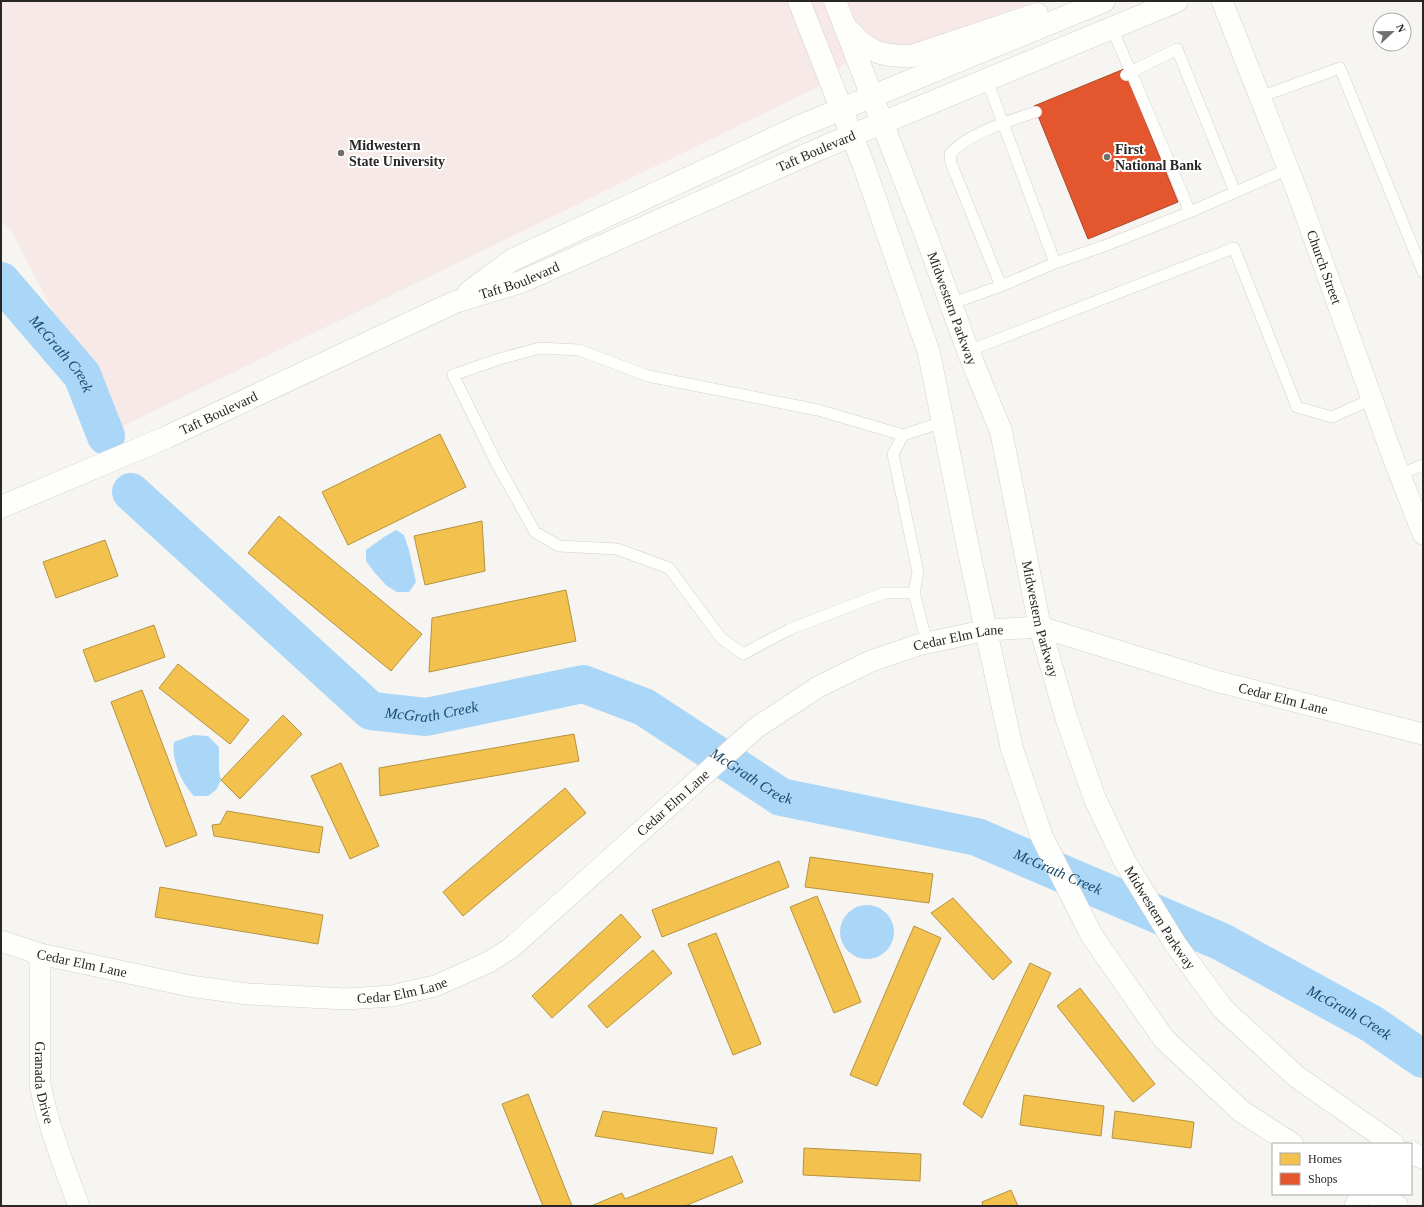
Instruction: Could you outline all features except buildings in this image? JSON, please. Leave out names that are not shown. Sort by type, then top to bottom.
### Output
[{"type":"main road","points":[[799,1],[865,168],[929,353],[970,557],[1012,749],[1042,837],[1092,936],[1164,1039],[1241,1111],[1290,1143]]},
{"type":"main road","name":"Midwestern Parkway","points":[[835,1],[968,351],[1001,431],[1040,627],[1067,720],[1094,799],[1124,862],[1176,945],[1223,1010],[1297,1077],[1392,1143]]},
{"type":"main road","points":[[844,23],[856,39],[873,50],[892,56],[912,56],[1030,16],[1085,1]]},
{"type":"main road","name":"Taft Boulevard","points":[[455,302],[512,260],[798,127],[1104,1]]},
{"type":"main road","name":"Taft Boulevard","points":[[1,507],[167,437],[455,302],[521,282],[882,123],[1177,1]]},
{"type":"main road","points":[[1412,1152],[1423,1158]]},
{"type":"main road","points":[[1375,1195],[1397,1206]]},
{"type":"street","name":"Church Street","points":[[1222,1],[1288,169],[1423,534]]},
{"type":"street","name":"Cedar Elm Lane","points":[[1,941],[40,954],[190,986],[248,994],[346,999],[391,996],[435,986],[489,962],[511,948],[756,728],[818,687],[871,661],[927,643],[987,630],[1040,627],[1216,681],[1423,734]]},
{"type":"street","name":"Granada Drive","points":[[40,954],[40,1084],[43,1102],[55,1141],[79,1206]]},
{"type":"street","points":[[1354,1206],[1362,1195]]},
{"type":"lane","points":[[1112,29],[1128,73],[1190,212]]},
{"type":"lane","points":[[1128,73],[1178,49],[1236,192]]},
{"type":"lane","points":[[1260,97],[1340,68],[1423,272]]},
{"type":"lane","points":[[987,80],[1055,263]]},
{"type":"lane","points":[[1001,286],[951,163],[950,154],[957,145],[1002,122],[1036,112]]},
{"type":"lane","points":[[950,304],[1001,286],[1055,263],[1190,212],[1288,169]]},
{"type":"lane","points":[[968,351],[1234,248],[1297,407],[1332,416],[1372,399]]},
{"type":"lane","points":[[914,593],[884,593],[790,629],[743,654],[721,638],[669,568],[618,549],[559,546],[535,532],[496,462],[453,375],[499,359],[540,348],[579,350],[648,376],[818,410],[903,435],[943,422]]},
{"type":"lane","points":[[903,435],[893,454],[918,572],[914,593],[927,643]]},
{"type":"lane","points":[[1400,474],[1423,465]]},
{"type":"shaded area","name":"Midwestern State University","points":[[1,1],[1035,1],[924,41],[895,48],[871,41],[818,87],[117,429],[84,355],[56,317],[14,236],[1,220]]},
{"type":"water","points":[[396,530],[404,535],[416,582],[409,592],[397,592],[387,586],[366,561],[366,550]]},
{"type":"water","points":[[193,735],[208,736],[219,747],[219,771],[221,780],[216,790],[208,796],[194,796],[185,785],[178,771],[174,756],[174,742]]},
{"type":"water","points":[[862,905],[872,905],[882,909],[890,917],[894,927],[894,937],[890,947],[882,955],[872,959],[862,959],[852,955],[844,947],[840,937],[840,927],[844,917],[852,909]]},
{"type":"waterway","name":"McGrath Creek","points":[[1,281],[82,375],[106,436]]},
{"type":"waterway","name":"McGrath Creek","points":[[131,492],[371,711],[426,717],[583,684],[644,707],[781,797],[977,837],[1222,942],[1372,1024],[1423,1059]]},
{"type":"place","name":"Midwestern State University","points":[[341,153]]},
{"type":"place","name":"First National Bank","points":[[1107,157]]}]
